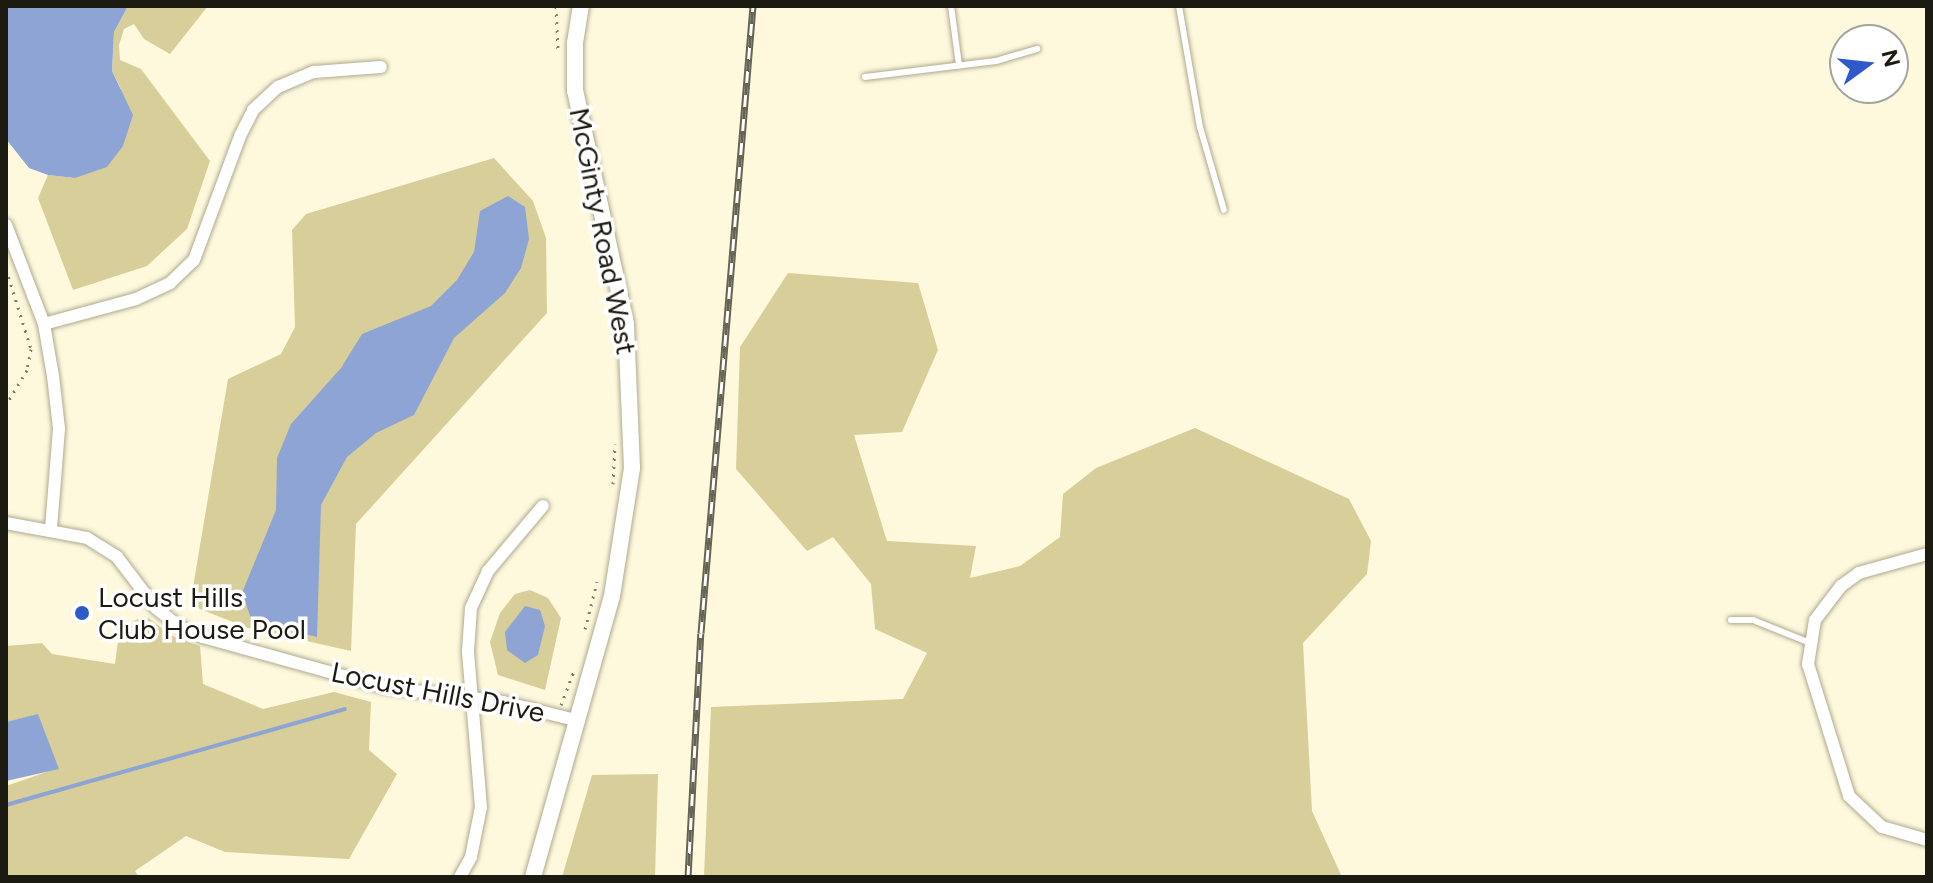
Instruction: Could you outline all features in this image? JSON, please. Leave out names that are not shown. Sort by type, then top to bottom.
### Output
[{"type":"main road","name":"McGinty Road West","points":[[533,877],[579,721],[624,526],[633,402],[626,324],[575,91],[575,43],[581,6]]},
{"type":"street","points":[[44,324],[136,299],[170,283],[194,260],[240,136],[253,110],[278,87],[314,72],[381,67]]},
{"type":"street","points":[[6,225],[44,324],[59,429],[51,528]]},
{"type":"street","points":[[460,877],[471,857],[481,807],[473,701],[471,608],[488,571],[543,506]]},
{"type":"street","name":"Locust Hills Drive","points":[[6,523],[51,528],[87,538],[117,557],[156,608],[178,626],[203,637],[383,687],[473,701],[503,702],[579,721]]},
{"type":"street","points":[[1927,554],[1859,573],[1841,586],[1815,620],[1808,642],[1810,685],[1849,796],[1882,827],[1927,840]]},
{"type":"lane","points":[[951,6],[959,65]]},
{"type":"lane","points":[[1179,6],[1200,127],[1224,210]]},
{"type":"lane","points":[[865,77],[959,65],[1037,49]]},
{"type":"lane","points":[[1731,620],[1753,620],[1808,642]]},
{"type":"path","points":[[556,6],[558,53]]},
{"type":"path","points":[[6,269],[31,349],[27,370],[6,405]]},
{"type":"path","points":[[612,493],[615,437]]},
{"type":"path","points":[[584,635],[599,578]]},
{"type":"path","points":[[559,716],[577,664]]},
{"type":"shaded area","points":[[128,6],[208,6],[170,54],[144,39],[134,24],[124,29],[119,45],[120,60],[141,69],[210,161],[187,229],[147,266],[73,290],[38,198],[48,175],[75,178],[121,89],[112,71],[114,32]]},
{"type":"shaded area","points":[[494,158],[533,201],[546,238],[547,313],[356,524],[351,651],[248,628],[190,605],[228,379],[281,354],[295,327],[292,230],[306,214]]},
{"type":"shaded area","points":[[788,273],[918,283],[938,350],[902,432],[854,435],[887,541],[976,546],[970,578],[1020,566],[1060,537],[1063,494],[1096,468],[1195,428],[1349,499],[1371,541],[1367,574],[1303,643],[1312,811],[1342,877],[704,877],[711,707],[903,699],[927,653],[875,629],[871,584],[833,537],[807,551],[736,469],[740,347]]},
{"type":"shaded area","points":[[530,590],[548,598],[561,618],[545,690],[498,675],[490,642],[500,613],[515,594]]},
{"type":"shaded area","points":[[146,616],[172,636],[200,646],[203,684],[263,709],[334,692],[371,702],[369,750],[397,774],[349,859],[225,852],[186,836],[135,871],[139,877],[6,877],[6,786],[58,768],[38,715],[6,722],[6,646],[42,643],[52,654],[115,664],[120,626]]},
{"type":"shaded area","points":[[658,774],[655,877],[562,877],[592,775]]},
{"type":"water","points":[[6,6],[128,6],[114,32],[112,71],[133,115],[123,146],[107,167],[75,178],[48,175],[29,168],[6,139]]},
{"type":"water","points":[[508,196],[525,207],[529,239],[521,268],[505,293],[454,338],[414,415],[376,433],[347,457],[321,505],[317,637],[252,621],[242,593],[276,510],[277,458],[291,424],[341,368],[362,334],[431,306],[457,280],[474,252],[480,211]]},
{"type":"water","points":[[525,606],[540,610],[545,626],[538,655],[525,663],[507,650],[505,632]]},
{"type":"water","points":[[38,714],[59,769],[6,781],[6,722]]},
{"type":"waterway","points":[[6,805],[345,709]]},
{"type":"railway","points":[[688,877],[701,633],[753,6]]},
{"type":"place","name":"Locust Hills Club House Pool","points":[[82,613]]}]
